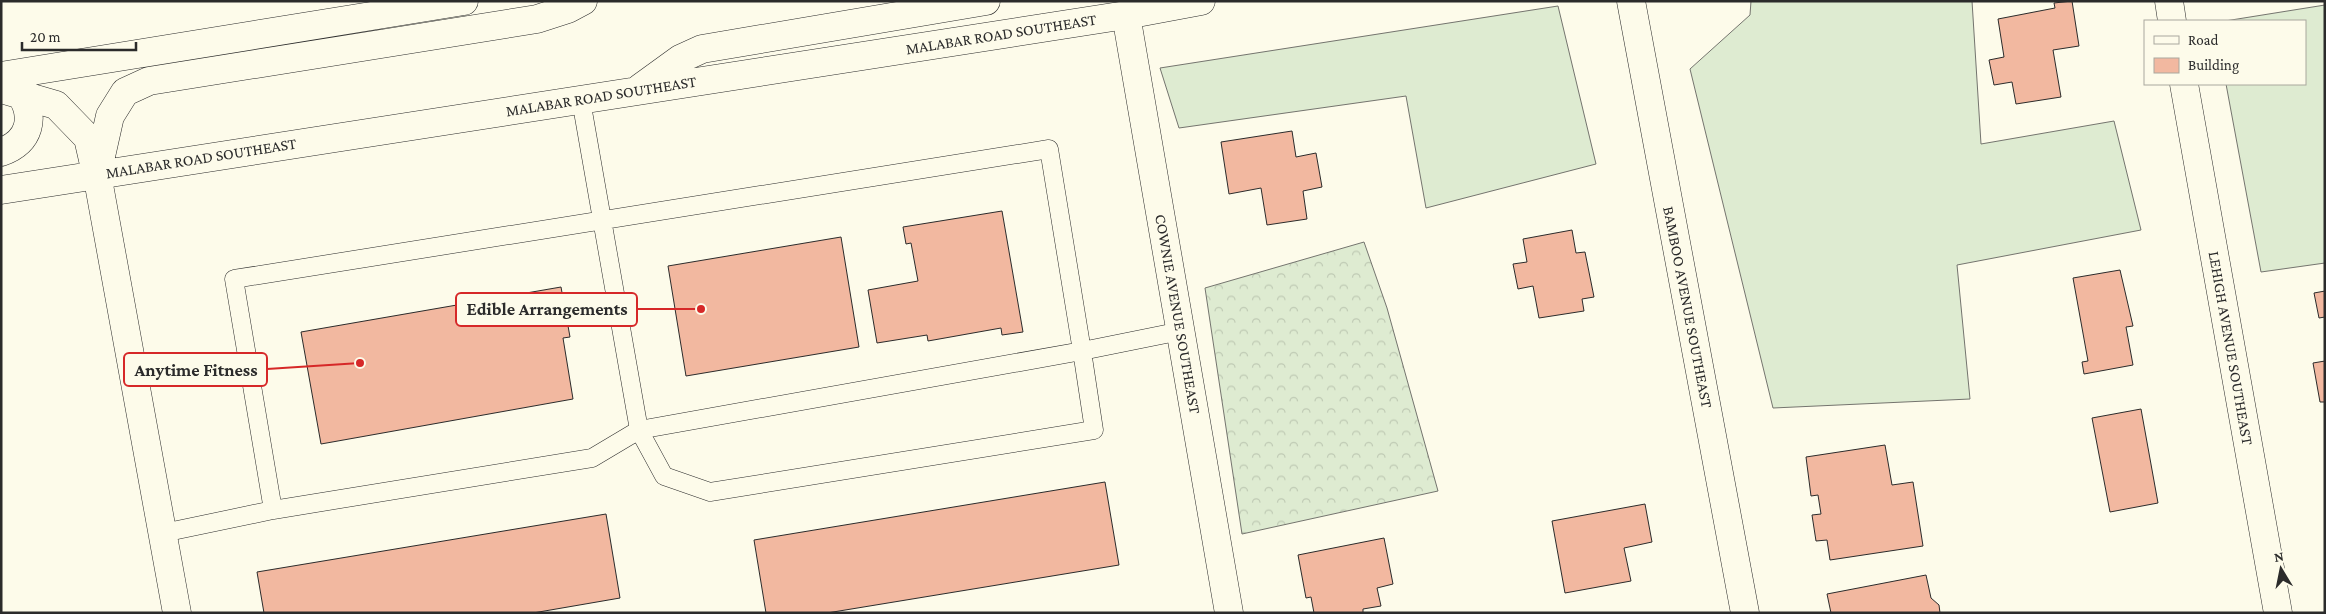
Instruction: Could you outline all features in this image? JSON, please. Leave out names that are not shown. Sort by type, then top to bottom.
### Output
[{"type":"main road","points":[[7,86],[464,1]]},
{"type":"main road","points":[[97,174],[110,116],[125,92],[149,81],[537,19],[568,9],[583,1]]},
{"type":"main road","points":[[635,91],[680,59],[702,49],[986,1]]},
{"type":"main road","name":"MALABAR ROAD SOUTHEAST","points":[[1,190],[581,100],[1127,8],[1201,1]]},
{"type":"main road","name":"BAMBOO AVENUE SOUTHEAST","points":[[1631,1],[1745,613]]},
{"type":"main road","points":[[2169,1],[2172,20]]},
{"type":"main road","name":"COWNIE AVENUE SOUTHEAST","points":[[1127,8],[1229,613]]},
{"type":"main road","name":"LEHIGH AVENUE SOUTHEAST","points":[[2184,85],[2278,613]]},
{"type":"main road","points":[[1,152],[9,150],[24,135],[31,119],[28,105],[7,86]]},
{"type":"main road","points":[[7,86],[56,106],[88,138],[97,174],[164,533],[177,613]]},
{"type":"lane","points":[[273,510],[234,279],[602,220],[1049,149],[1094,430],[710,492],[664,476],[639,430],[602,220],[581,100]]},
{"type":"lane","points":[[164,533],[273,510],[592,458],[639,430],[1082,351],[1181,331]]},
{"type":"green space","points":[[1751,1],[1972,1],[1981,144],[2114,121],[2141,230],[1957,265],[1970,399],[1773,408],[1690,69],[1750,15]]},
{"type":"green space","points":[[2325,5],[2325,263],[2261,272],[2226,85],[2306,85],[2306,20],[2231,20]]},
{"type":"green space","points":[[1558,6],[1596,164],[1426,208],[1406,96],[1179,128],[1160,68]]},
{"type":"green space","points":[[1364,242],[1387,308],[1438,491],[1242,534],[1205,288]]},
{"type":"building","points":[[2072,1],[2079,46],[2053,50],[2061,97],[2016,104],[2012,82],[1994,85],[1989,60],[2004,57],[1998,19],[2055,8],[2054,3]]},
{"type":"building","points":[[1292,131],[1296,157],[1316,153],[1322,187],[1303,191],[1307,219],[1267,225],[1261,188],[1229,194],[1221,142]]},
{"type":"building","points":[[1002,211],[1023,332],[1002,335],[1001,328],[928,341],[927,335],[877,343],[868,290],[918,281],[911,243],[906,244],[903,227]]},
{"type":"building","points":[[1572,230],[1576,253],[1585,252],[1594,297],[1582,299],[1584,311],[1539,318],[1533,286],[1518,289],[1513,264],[1527,262],[1523,239]]},
{"type":"building","points":[[841,237],[859,347],[686,376],[668,266]]},
{"type":"building","points":[[2120,270],[2133,326],[2126,327],[2133,365],[2084,374],[2082,362],[2088,361],[2073,278]]},
{"type":"building","points":[[561,287],[570,337],[563,338],[573,399],[321,444],[301,332]]},
{"type":"building","points":[[2325,291],[2325,317],[2319,318],[2314,293]]},
{"type":"building","points":[[2325,361],[2325,402],[2320,402],[2313,363]]},
{"type":"building","points":[[2141,409],[2158,503],[2110,512],[2092,418]]},
{"type":"building","points":[[1885,445],[1892,485],[1913,482],[1923,546],[1830,560],[1827,540],[1816,541],[1812,515],[1821,514],[1818,495],[1811,496],[1806,457]]},
{"type":"building","points":[[1105,482],[1119,565],[827,613],[766,613],[754,540]]},
{"type":"building","points":[[1645,504],[1652,542],[1624,548],[1631,581],[1565,593],[1552,521]]},
{"type":"building","points":[[606,514],[620,598],[533,613],[264,613],[257,572]]},
{"type":"building","points":[[1384,538],[1393,584],[1377,588],[1381,606],[1363,609],[1363,613],[1314,613],[1311,597],[1306,598],[1298,555]]},
{"type":"building","points":[[1926,575],[1931,598],[1939,605],[1940,613],[1831,613],[1827,594]]},
{"type":"place","name":"Edible Arrangements","points":[[701,309]]},
{"type":"place","name":"Anytime Fitness","points":[[360,363]]}]
